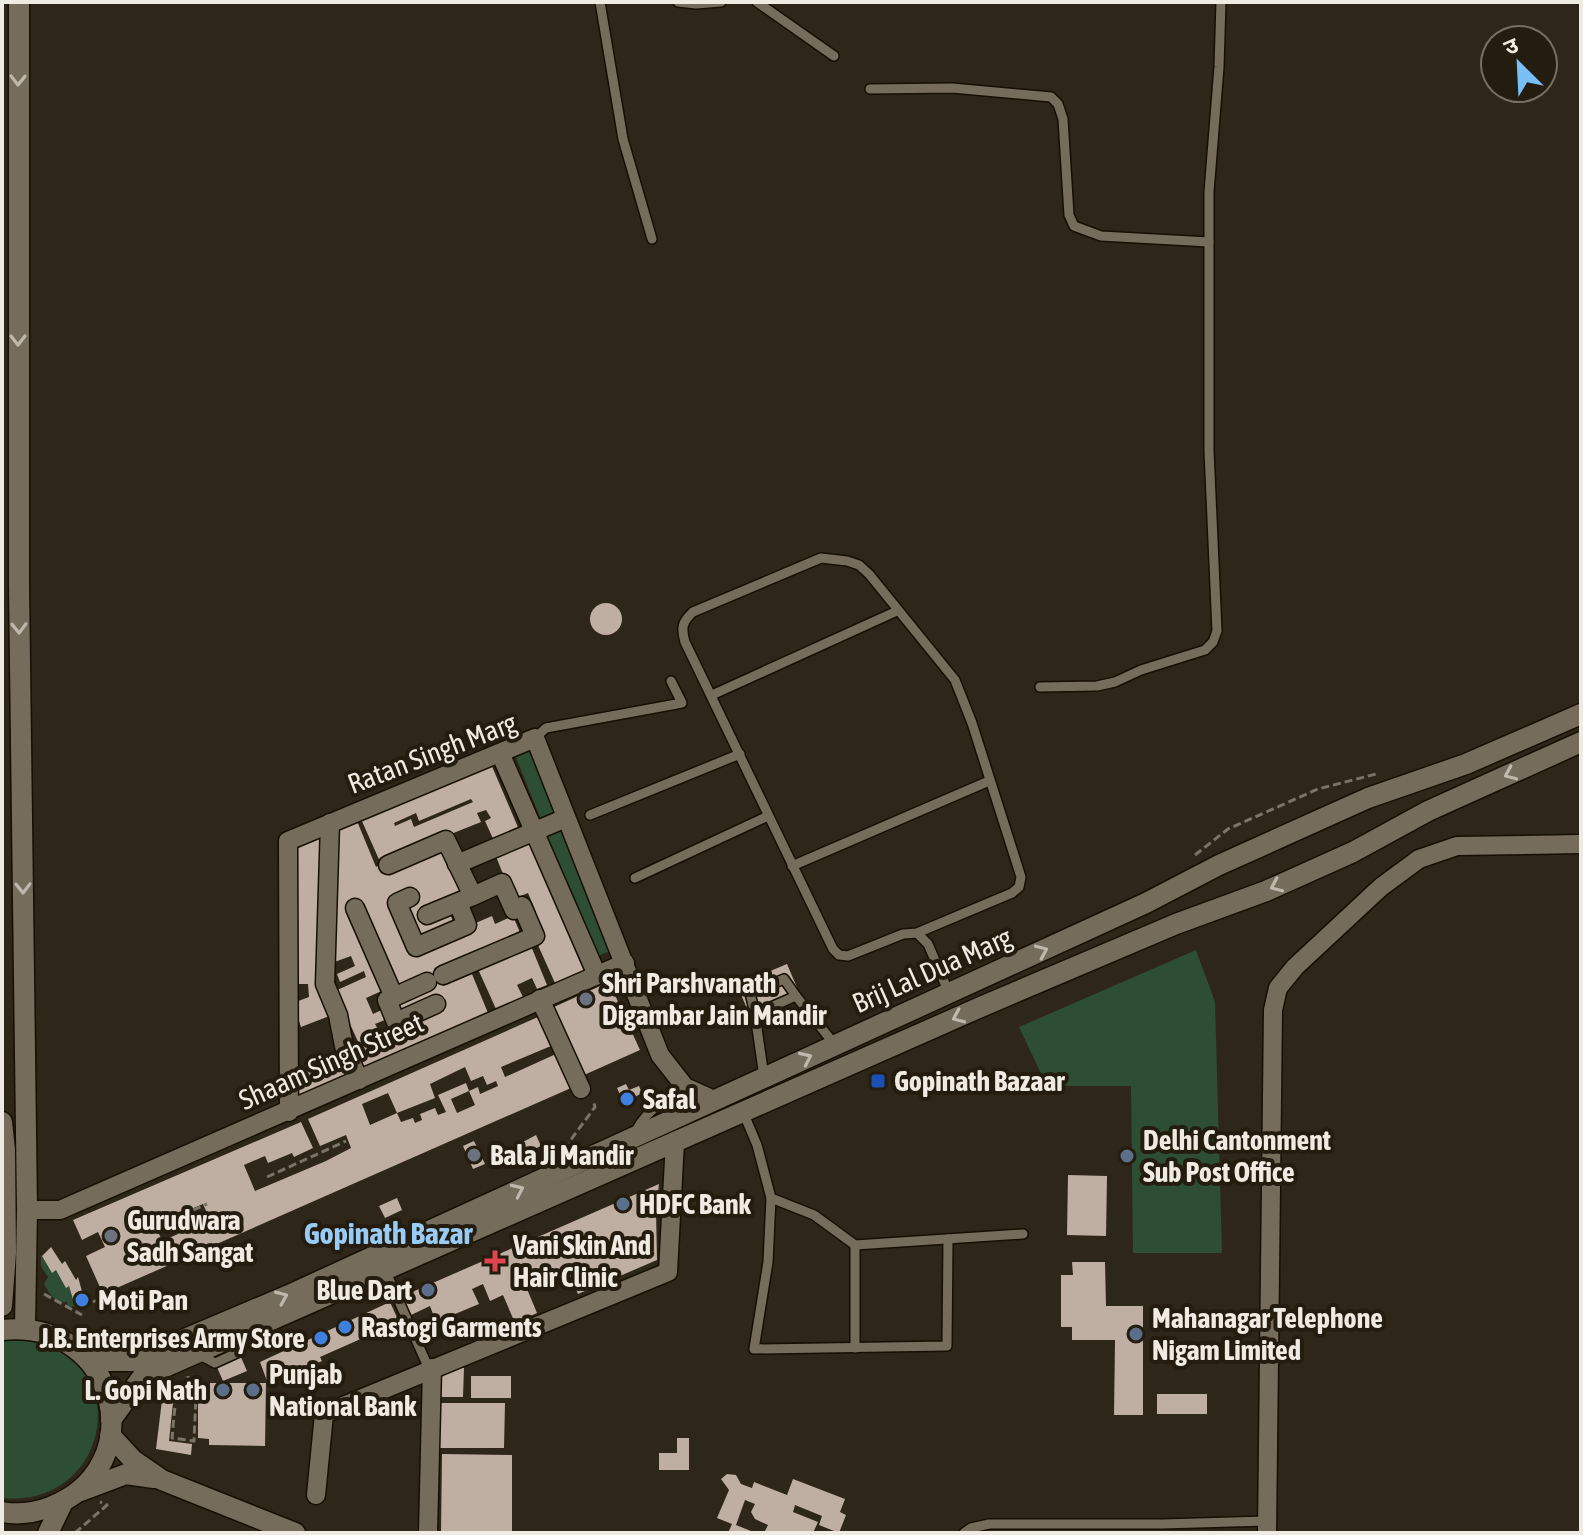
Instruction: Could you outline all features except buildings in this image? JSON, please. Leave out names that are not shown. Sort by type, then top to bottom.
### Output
[{"type":"street","points":[[19,2],[10,585],[27,1210],[25,1327]]},
{"type":"street","name":"Brij Lal Dua Marg","points":[[137,1369],[289,1295],[1368,798],[1466,764],[1581,714]]},
{"type":"street","name":"Ratan Singh Marg","points":[[289,1112],[288,841],[535,738],[660,1055],[691,1092]]},
{"type":"street","name":"Brij Lal Dua Marg","points":[[137,1369],[192,1355],[1176,924],[1295,878],[1353,852],[1428,811],[1581,742]]},
{"type":"street","points":[[500,753],[597,975]]},
{"type":"street","points":[[457,864],[566,818]]},
{"type":"street","points":[[330,823],[325,984],[338,1015],[344,1046],[359,1080]]},
{"type":"street","points":[[388,865],[446,840],[457,864],[467,925],[416,947],[397,903],[410,897]]},
{"type":"street","points":[[1267,1527],[1273,1010],[1278,988],[1334,928],[1419,859],[1457,846],[1581,844]]},
{"type":"street","points":[[384,1001],[535,936],[522,906],[514,910],[502,883],[427,915]]},
{"type":"street","points":[[355,908],[384,1001],[388,1025],[436,1004]]},
{"type":"street","name":"Shaam Singh Street","points":[[27,1210],[60,1210],[625,963]]},
{"type":"street","points":[[540,999],[586,1094]]},
{"type":"street","points":[[691,1092],[714,1100]]},
{"type":"street","points":[[2,1122],[6,1253],[2,1306]]},
{"type":"street","points":[[316,1495],[324,1414],[668,1272],[675,1141]]},
{"type":"street","points":[[2,1330],[25,1327],[48,1332],[67,1341],[83,1354],[98,1373],[108,1395],[111,1427],[133,1460],[162,1480]]},
{"type":"street","points":[[48,1533],[71,1497],[99,1466],[111,1427],[137,1369],[83,1354]]},
{"type":"street","points":[[428,1533],[431,1368]]},
{"type":"street","points":[[2,1512],[39,1512],[126,1474],[162,1480],[295,1533]]},
{"type":"lane","points":[[600,2],[623,139],[652,239]]},
{"type":"lane","points":[[678,2],[721,2]]},
{"type":"lane","points":[[757,2],[834,56]]},
{"type":"lane","points":[[1040,687],[1097,686],[1115,682],[1205,650],[1213,642],[1217,631],[1209,451],[1209,192],[1221,2]]},
{"type":"lane","points":[[870,89],[952,88],[1051,97],[1058,104],[1063,119],[1069,215],[1074,226],[1101,236],[1209,242]]},
{"type":"lane","points":[[830,557],[859,565],[955,680],[1018,864],[1021,877],[1019,887],[1012,893],[917,933],[903,934],[858,953],[839,955],[833,949],[792,866],[712,695],[685,642],[681,629],[685,619],[693,612],[806,562],[830,557]]},
{"type":"lane","points":[[712,695],[897,611]]},
{"type":"lane","points":[[535,738],[546,728],[682,703],[671,681]]},
{"type":"lane","points":[[590,815],[740,754]]},
{"type":"lane","points":[[792,866],[989,781]]},
{"type":"lane","points":[[635,878],[768,816]]},
{"type":"lane","points":[[917,933],[928,944],[949,993]]},
{"type":"lane","points":[[764,1077],[750,993],[784,979],[835,1045]]},
{"type":"lane","points":[[755,1014],[796,996]]},
{"type":"lane","points":[[632,1138],[644,1115],[663,1101],[691,1092]]},
{"type":"lane","points":[[743,1112],[757,1145],[771,1198],[768,1262],[754,1349],[947,1346],[948,1239]]},
{"type":"lane","points":[[771,1198],[814,1215],[855,1245],[1023,1234]]},
{"type":"lane","points":[[855,1245],[855,1348]]},
{"type":"lane","points":[[385,1270],[431,1368]]},
{"type":"lane","points":[[964,1533],[989,1524],[1121,1528],[1267,1527]]},
{"type":"path","points":[[556,1153],[564,1149],[595,1107],[586,1094]]},
{"type":"path","points":[[267,1177],[346,1141]]},
{"type":"path","points":[[160,1224],[207,1204]]},
{"type":"path","points":[[93,1302],[101,1298]]},
{"type":"path","points":[[187,1396],[192,1355]]},
{"type":"path","points":[[176,1395],[187,1396],[196,1396],[194,1441],[172,1438],[176,1395]]},
{"type":"path","points":[[71,1497],[107,1505],[75,1533]]},
{"type":"green space","points":[[533,748],[559,813],[541,820],[515,755]]},
{"type":"green space","points":[[562,829],[613,950],[597,956],[547,835]]},
{"type":"green space","points":[[1196,950],[1215,1002],[1222,1253],[1133,1253],[1131,1086],[1047,1086],[1019,1027]]},
{"type":"green space","points":[[41,1255],[52,1273],[56,1270],[69,1286],[75,1306],[68,1307],[67,1302],[56,1300],[48,1292],[44,1284],[48,1277],[41,1266]]},
{"type":"green space","points":[[2,1341],[44,1344],[73,1361],[91,1384],[98,1411],[95,1438],[83,1463],[63,1483],[36,1496],[2,1498]]},
{"type":"place","name":"Shri Parshvanath Digambar Jain Mandir","points":[[586,999]]},
{"type":"place","name":"Gopinath Bazaar","points":[[878,1081]]},
{"type":"place","name":"Safal","points":[[627,1099]]},
{"type":"place","name":"Bala Ji Mandir","points":[[474,1155]]},
{"type":"place","name":"Delhi Cantonment Sub Post Office","points":[[1127,1156]]},
{"type":"place","name":"HDFC Bank","points":[[623,1204]]},
{"type":"place","name":"Gurudwara Sadh Sangat","points":[[111,1236]]},
{"type":"place","name":"Vani Skin And Hair Clinic","points":[[495,1261]]},
{"type":"place","name":"Blue Dart","points":[[428,1290]]},
{"type":"place","name":"Moti Pan","points":[[82,1300]]},
{"type":"place","name":"Rastogi Garments","points":[[345,1327]]},
{"type":"place","name":"Mahanagar Telephone Nigam Limited","points":[[1136,1334]]},
{"type":"place","name":"J.B. Enterprises Army Store","points":[[321,1338]]},
{"type":"place","name":"L. Gopi Nath","points":[[223,1390]]},
{"type":"place","name":"Punjab National Bank","points":[[253,1390]]},
{"type":"district","name":"Gopinath Bazar","points":[[388,1233]]}]
